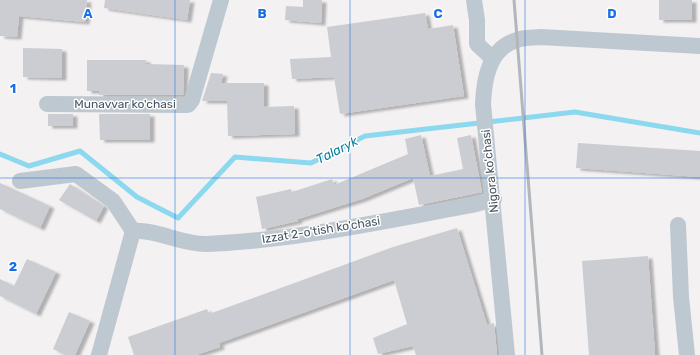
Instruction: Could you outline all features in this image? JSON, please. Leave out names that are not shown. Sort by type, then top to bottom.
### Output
[{"type":"street","name":"Munavvar ko'chasi","points":[[47,104],[188,105],[192,100],[221,0]]},
{"type":"street","points":[[474,0],[477,20],[477,44],[493,60]]},
{"type":"street","name":"Nigora ko'chasi","points":[[507,355],[494,199],[483,104],[486,75],[493,60],[501,49],[517,40],[556,37],[700,46]]},
{"type":"street","points":[[20,181],[76,174],[113,201],[133,231],[98,355]]},
{"type":"street","name":"Izzat 2-o'tish ko'chasi","points":[[133,231],[141,230],[168,238],[205,244],[281,238],[472,205],[494,199]]},
{"type":"street","points":[[678,224],[681,297],[688,355]]},
{"type":"building","points":[[0,0],[87,0],[85,22],[19,16],[17,37],[0,36]]},
{"type":"building","points":[[105,0],[190,0],[187,20],[104,8]]},
{"type":"building","points":[[303,0],[322,0],[321,23],[285,20],[286,6],[303,7]]},
{"type":"building","points":[[659,0],[692,0],[692,20],[659,20]]},
{"type":"building","points":[[425,13],[428,29],[453,25],[464,96],[340,114],[334,77],[292,79],[290,59],[331,57],[327,27]]},
{"type":"building","points":[[23,48],[62,49],[62,78],[23,77]]},
{"type":"building","points":[[87,60],[146,60],[146,64],[184,65],[183,95],[99,95],[99,91],[87,91]]},
{"type":"building","points":[[211,73],[223,74],[221,83],[264,83],[264,107],[294,106],[295,134],[228,136],[227,101],[202,101]]},
{"type":"building","points":[[48,114],[73,114],[73,126],[48,126]]},
{"type":"building","points":[[99,114],[150,114],[150,140],[100,140]]},
{"type":"building","points":[[421,135],[430,176],[463,169],[457,138],[471,135],[482,192],[419,205],[413,178],[362,199],[298,219],[298,221],[262,229],[256,197],[291,189],[292,192],[332,179],[334,185],[408,154],[405,139]]},
{"type":"building","points":[[578,143],[700,151],[700,177],[576,168]]},
{"type":"building","points":[[0,183],[50,206],[40,228],[0,209]]},
{"type":"building","points":[[70,184],[104,206],[96,221],[59,200]]},
{"type":"building","points":[[457,228],[487,325],[494,323],[497,355],[416,355],[413,346],[378,354],[373,338],[407,324],[394,280],[219,343],[220,347],[196,355],[134,355],[128,337],[207,309],[209,314],[393,247]]},
{"type":"building","points":[[648,256],[655,355],[589,355],[582,261]]},
{"type":"building","points":[[27,259],[56,272],[36,314],[0,296],[0,279],[14,286]]},
{"type":"building","points":[[69,312],[90,321],[75,355],[66,355],[53,349]]},
{"type":"waterway","name":"Talaryk","points":[[0,154],[29,166],[80,151],[137,197],[178,218],[235,157],[311,163],[365,136],[575,112],[700,133]]},
{"type":"railway","points":[[514,0],[542,355]]}]
